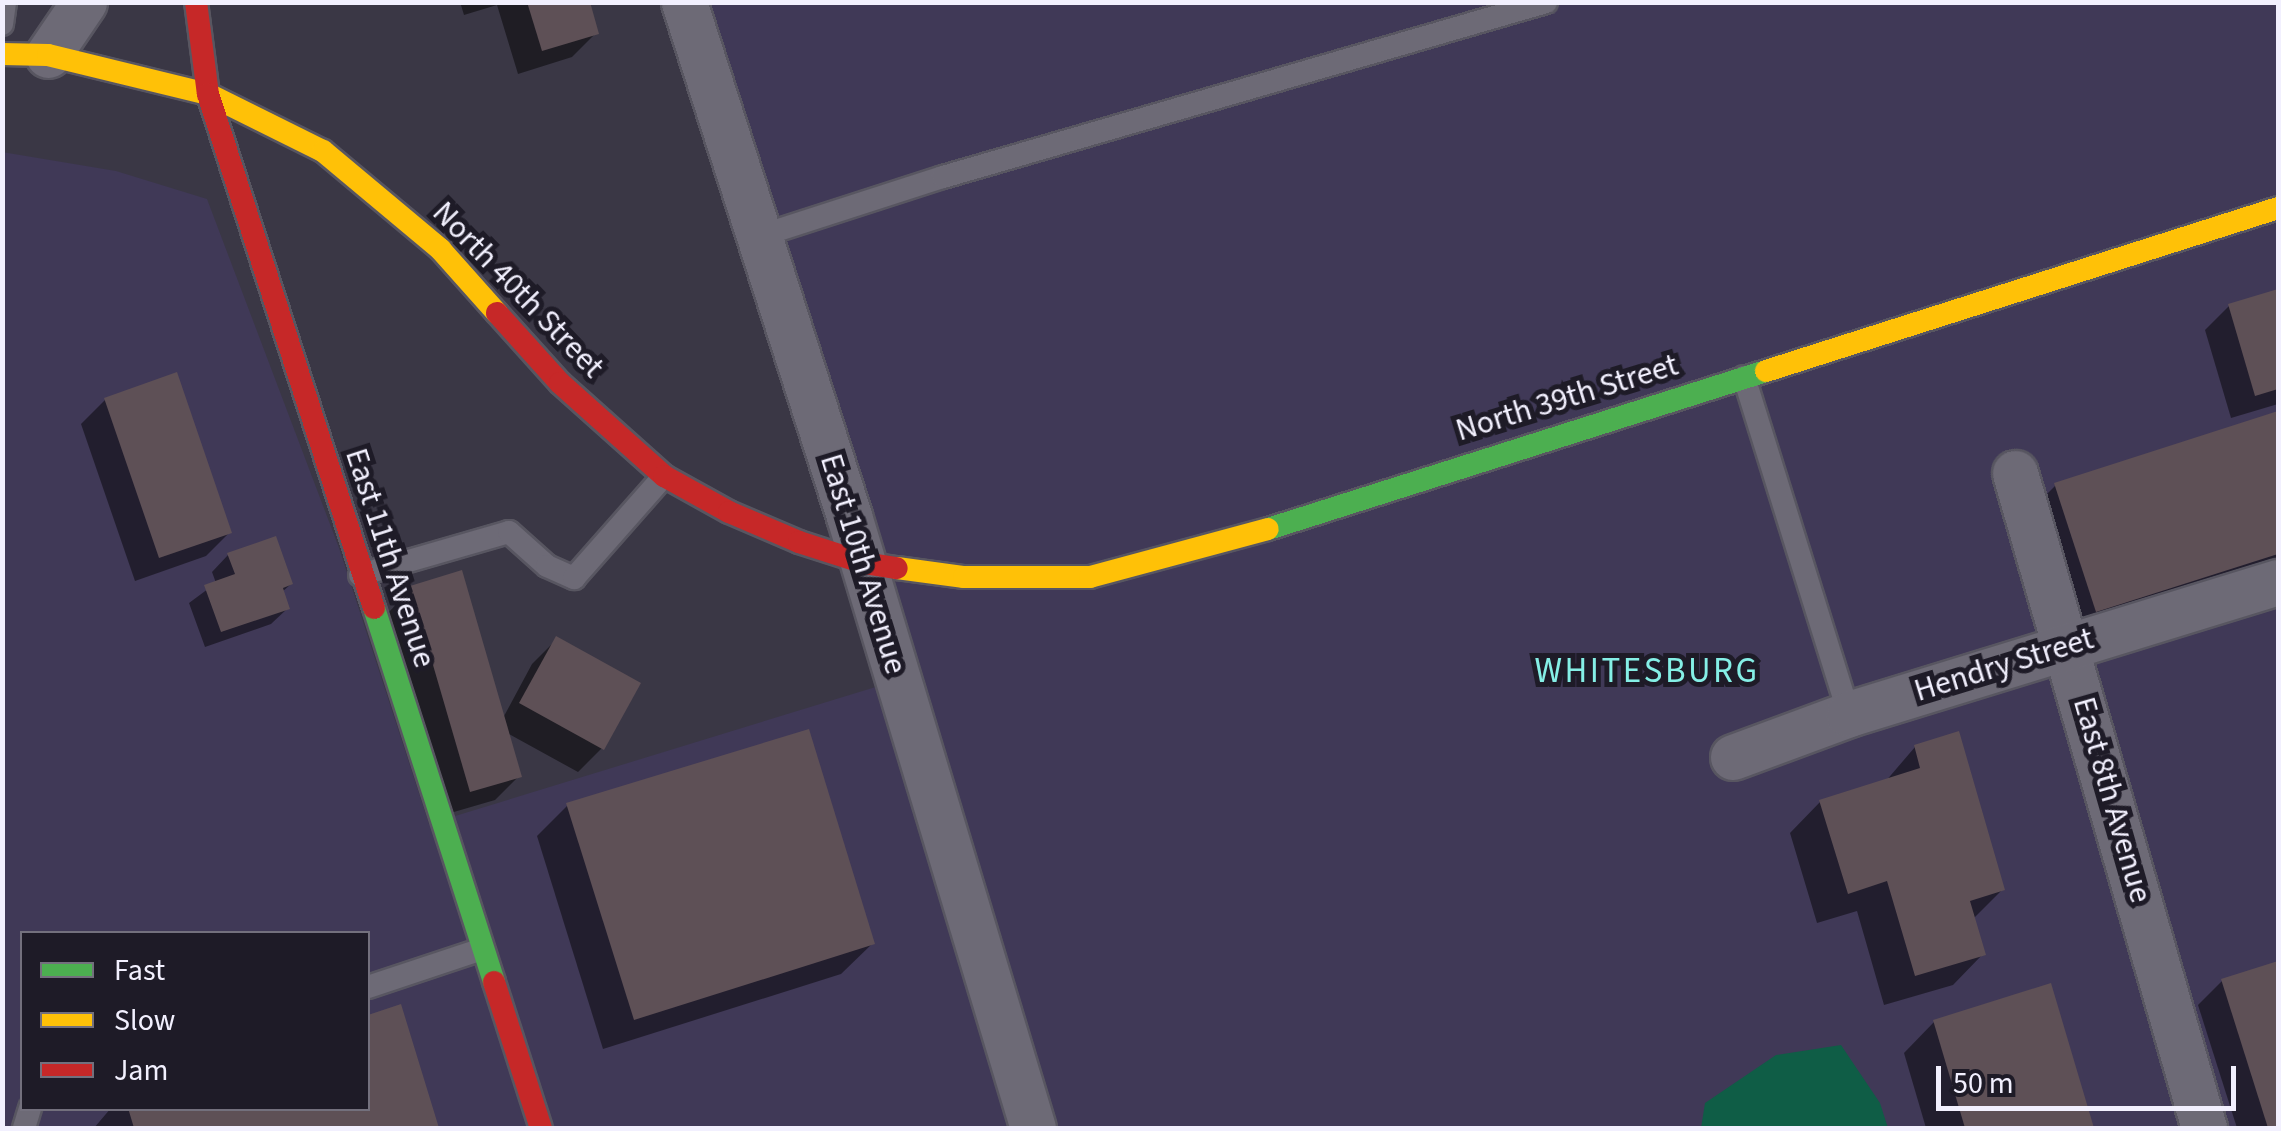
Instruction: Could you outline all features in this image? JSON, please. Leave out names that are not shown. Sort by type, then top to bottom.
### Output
[{"type":"main road","name":"East 11th Avenue","points":[[196,2],[208,94],[541,1128]]},
{"type":"main road","name":"North 40th Street","points":[[2,54],[48,55],[208,94],[323,151],[440,249],[560,383],[664,476],[729,512],[864,563]]},
{"type":"main road","name":"North 39th Street","points":[[864,563],[964,577],[1090,577],[1226,542],[2278,208]]},
{"type":"street","points":[[48,55],[84,2]]},
{"type":"street","name":"East 10th Avenue","points":[[684,2],[864,563],[1033,1128]]},
{"type":"street","name":"East 8th Avenue","points":[[2015,473],[2068,644],[2204,1128]]},
{"type":"street","name":"Hendry Street","points":[[1733,756],[1849,714],[2068,644],[2278,582]]},
{"type":"lane","points":[[2,24],[5,2]]},
{"type":"lane","points":[[760,236],[962,172],[1546,2]]},
{"type":"lane","points":[[1744,377],[1849,714]]},
{"type":"lane","points":[[360,575],[509,532],[547,566],[574,578],[664,476]]},
{"type":"lane","points":[[370,986],[482,949]]},
{"type":"shaded area","points":[[690,3],[2278,3],[2278,1128],[1041,1128]]},
{"type":"shaded area","points":[[2,152],[116,171],[207,199],[339,548],[429,824],[892,682],[1026,1128],[3,1128]]},
{"type":"green space","points":[[1841,1045],[1880,1103],[1888,1128],[1701,1128],[1705,1103],[1776,1055]]},
{"type":"building","points":[[527,2],[590,2],[599,34],[542,51]]},
{"type":"building","points":[[2278,289],[2278,389],[2255,396],[2228,304]]},
{"type":"building","points":[[177,372],[232,533],[159,558],[104,398]]},
{"type":"building","points":[[2278,411],[2278,554],[2096,612],[2054,483]]},
{"type":"building","points":[[276,536],[293,584],[283,588],[290,609],[221,632],[204,585],[235,574],[227,553]]},
{"type":"building","points":[[462,570],[522,777],[470,792],[410,586]]},
{"type":"building","points":[[556,636],[641,683],[604,750],[519,703]]},
{"type":"building","points":[[809,729],[875,944],[634,1020],[566,803]]},
{"type":"building","points":[[1959,731],[2005,890],[1970,901],[1986,955],[1915,976],[1887,881],[1848,894],[1819,800],[1920,768],[1914,745]]},
{"type":"building","points":[[2278,961],[2278,1128],[2268,1128],[2221,979]]},
{"type":"building","points":[[2051,983],[2094,1128],[1965,1128],[1933,1020]]},
{"type":"building","points":[[401,1004],[439,1128],[134,1128],[129,1111],[370,1111],[370,1014]]},
{"type":"traffic: fast","points":[[1268,529],[1766,371]]},
{"type":"traffic: fast","points":[[374,608],[494,982]]},
{"type":"traffic: slow","points":[[2,54],[48,55],[208,94],[323,151],[440,249],[497,313]]},
{"type":"traffic: slow","points":[[1766,371],[2278,208]]},
{"type":"traffic: slow","points":[[897,568],[964,577],[1090,577],[1268,529]]},
{"type":"traffic: jam","points":[[196,2],[208,94],[374,608]]},
{"type":"traffic: jam","points":[[497,313],[560,383],[664,476],[729,512],[799,542],[864,563],[897,568]]},
{"type":"traffic: jam","points":[[494,982],[541,1128]]},
{"type":"district","name":"WHITESBURG","points":[[1647,671]]}]
